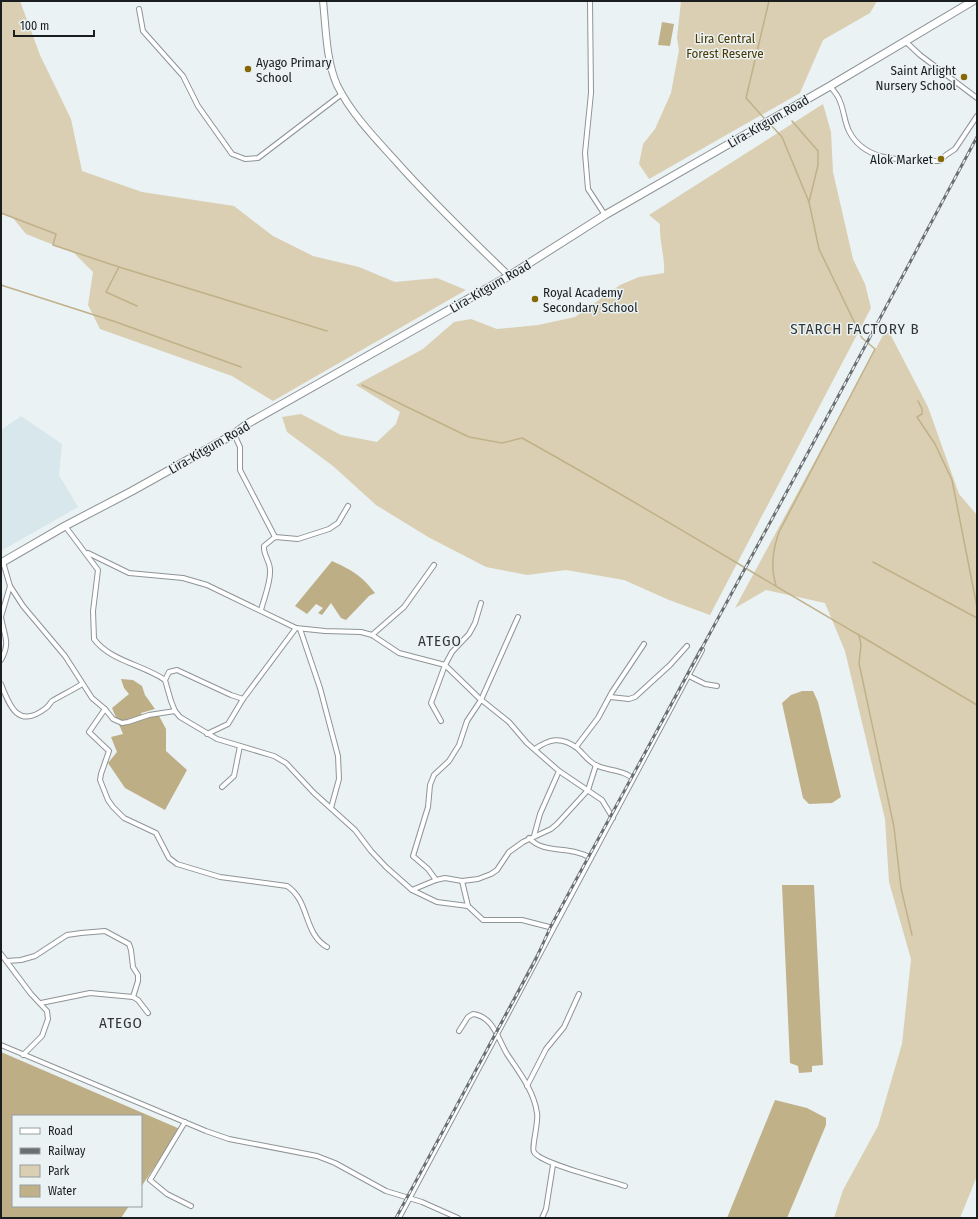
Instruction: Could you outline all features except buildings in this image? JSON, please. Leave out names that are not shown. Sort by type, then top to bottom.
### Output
[{"type":"main road","name":"Lira-Kitgum Road","points":[[2,562],[64,526],[132,491],[234,434],[247,424],[509,276],[605,215],[830,86],[973,1]]},
{"type":"street","points":[[323,1],[333,70],[342,94],[364,127],[408,175],[509,276]]},
{"type":"street","points":[[590,1],[591,93],[585,153],[588,189],[605,215]]},
{"type":"street","points":[[139,9],[143,31],[183,76],[208,122],[232,154],[238,157],[253,160],[258,158],[342,94]]},
{"type":"street","points":[[905,41],[937,68],[977,98]]},
{"type":"street","points":[[830,86],[839,99],[849,131],[857,143],[867,151],[880,158],[940,161],[946,154],[955,148],[977,116]]},
{"type":"street","points":[[234,434],[240,447],[240,470],[275,537]]},
{"type":"street","points":[[261,610],[270,572],[269,564],[263,550],[264,546],[275,537],[298,539],[329,529],[338,523],[348,506]]},
{"type":"street","points":[[64,526],[87,553],[98,571],[93,612],[94,639],[117,656],[156,673],[166,680]]},
{"type":"street","points":[[87,553],[129,573],[183,578],[207,585],[298,628],[325,632],[352,631],[372,635],[400,653],[445,665],[481,700],[509,722],[559,771],[606,803],[613,818]]},
{"type":"street","points":[[2,562],[10,586],[23,606],[65,656],[92,698],[105,709],[113,719],[122,723],[149,715],[175,711]]},
{"type":"street","points":[[372,635],[404,607],[434,565]]},
{"type":"street","points":[[1,660],[6,651],[7,643],[1,617],[10,586]]},
{"type":"street","points":[[440,722],[432,703],[445,665],[452,652],[469,634],[475,623],[481,603]]},
{"type":"street","points":[[436,880],[428,869],[413,856],[428,807],[430,785],[437,772],[449,761],[459,746],[467,721],[481,700],[518,617]]},
{"type":"street","points":[[207,734],[228,724],[243,699],[298,628]]},
{"type":"street","points":[[298,628],[321,692],[338,756],[339,779],[332,808]]},
{"type":"street","points":[[576,747],[592,727],[644,644]]},
{"type":"street","points":[[610,697],[629,699],[635,697],[670,665],[687,646]]},
{"type":"street","points":[[399,1218],[408,1198],[702,650]]},
{"type":"street","points":[[243,699],[176,670],[169,672],[166,680],[175,711],[180,717],[207,734],[274,756],[286,763],[314,793],[355,830],[371,852],[412,890],[437,902],[468,906]]},
{"type":"street","points":[[689,676],[705,684],[717,686]]},
{"type":"street","points":[[1,684],[2,693],[10,707],[16,714],[28,716],[37,714],[48,707],[52,702],[82,684]]},
{"type":"street","points":[[105,709],[89,732],[109,751],[100,780],[113,807],[130,821],[156,833],[170,858],[177,864],[220,877],[287,886],[292,889],[305,910],[312,933],[327,947]]},
{"type":"street","points":[[535,749],[546,741],[553,739],[576,747],[596,765],[623,773],[633,779]]},
{"type":"street","points":[[222,787],[234,776],[240,746]]},
{"type":"street","points":[[412,890],[436,880],[446,878],[462,881],[478,879],[497,870],[509,852],[529,838],[551,829],[588,790],[596,765]]},
{"type":"street","points":[[534,836],[540,814],[559,771]]},
{"type":"street","points":[[529,838],[539,847],[570,850],[591,858]]},
{"type":"street","points":[[462,881],[468,906],[483,920],[522,920],[553,928]]},
{"type":"street","points":[[7,961],[21,960],[35,956],[67,936],[105,931],[122,940],[130,947],[132,962],[138,981],[133,997]]},
{"type":"street","points":[[1,954],[31,994],[47,1011],[46,1026],[36,1042],[23,1054]]},
{"type":"street","points":[[41,1004],[90,993],[133,997],[138,1000],[148,1013]]},
{"type":"street","points":[[527,1086],[546,1048],[564,1027],[579,994]]},
{"type":"street","points":[[459,1031],[468,1016],[472,1014],[483,1018],[497,1033],[506,1052],[533,1098],[538,1115],[537,1131],[532,1148],[534,1152],[553,1165],[625,1186]]},
{"type":"street","points":[[1,1045],[185,1122],[230,1139],[317,1156],[386,1191],[422,1202],[458,1218]]},
{"type":"street","points":[[185,1122],[150,1180],[167,1194],[191,1206]]},
{"type":"street","points":[[542,1218],[546,1209],[553,1165]]},
{"type":"shaded area","points":[[21,416],[62,444],[59,475],[78,507],[1,551],[1,430]]},
{"type":"shaded area","points":[[332,561],[356,574],[366,582],[375,593],[369,596],[346,620],[341,618],[331,603],[322,615],[318,613],[323,608],[316,604],[307,614],[295,606]]},
{"type":"shaded area","points":[[121,679],[133,680],[142,686],[145,695],[155,709],[141,713],[144,718],[158,714],[166,729],[166,751],[187,770],[165,810],[125,788],[108,763],[117,752],[111,737],[123,734],[112,708],[129,694],[124,688]]},
{"type":"shaded area","points":[[1,1052],[180,1129],[142,1186],[142,1115],[12,1115],[12,1207],[128,1207],[121,1218],[1,1218]]},
{"type":"green space","points":[[1,1],[20,1],[40,55],[71,119],[82,171],[142,192],[234,206],[273,236],[313,256],[359,267],[395,282],[437,278],[466,290],[273,401],[232,376],[100,329],[88,305],[93,272],[74,253],[26,234],[13,218],[1,213]]},
{"type":"green space","name":"Lira Central Forest Reserve","points":[[681,1],[877,1],[870,13],[823,40],[800,93],[649,179],[639,164],[643,144],[655,129],[671,93],[679,50],[677,38]]},
{"type":"green space","points":[[823,104],[831,132],[833,172],[853,259],[865,284],[871,308],[710,615],[669,600],[624,580],[566,570],[527,575],[486,567],[428,537],[376,505],[333,466],[287,432],[282,417],[301,414],[341,435],[377,442],[396,424],[400,412],[356,385],[423,349],[454,322],[471,319],[497,329],[538,325],[575,317],[620,285],[639,277],[664,273],[660,224],[649,215]]},
{"type":"green space","points":[[887,328],[928,407],[959,494],[977,515],[977,1176],[960,1218],[834,1218],[843,1190],[878,1126],[902,1044],[911,959],[889,882],[885,819],[845,651],[825,603],[766,590],[735,608]]},
{"type":"water","points":[[662,22],[674,24],[670,46],[658,45]]},
{"type":"water","points":[[802,691],[813,691],[818,702],[841,797],[832,803],[809,804],[803,798],[782,703],[791,695]]},
{"type":"water","points":[[782,885],[814,885],[823,1065],[812,1066],[812,1072],[799,1073],[798,1066],[790,1063]]},
{"type":"water","points":[[775,1100],[807,1108],[826,1118],[826,1125],[787,1218],[727,1218]]},
{"type":"waterway","points":[[764,118],[746,98],[769,1]]},
{"type":"waterway","points":[[776,585],[773,572],[773,558],[779,532],[875,349],[862,338],[819,249],[809,202],[818,165],[818,151],[792,121]]},
{"type":"waterway","points":[[771,125],[782,137],[809,202]]},
{"type":"waterway","points":[[1,213],[56,234],[53,245],[119,267],[106,292],[137,306]]},
{"type":"waterway","points":[[119,267],[327,331]]},
{"type":"waterway","points":[[1,285],[116,322],[241,367]]},
{"type":"waterway","points":[[362,385],[469,437],[502,443],[522,438],[859,635],[861,645],[859,663],[894,827],[901,888],[912,935]]},
{"type":"waterway","points":[[918,401],[922,409],[922,414],[917,417],[935,444],[952,480],[977,607]]},
{"type":"waterway","points":[[873,562],[977,618]]},
{"type":"waterway","points":[[859,635],[977,705]]},
{"type":"railway","points":[[396,1218],[536,959],[551,926],[810,449],[977,137]]},
{"type":"place","name":"Ayago Primary School","points":[[248,69]]},
{"type":"place","name":"Saint Arlight Nursery School","points":[[964,77]]},
{"type":"place","name":"Alok Market","points":[[941,159]]},
{"type":"place","name":"Royal Academy Secondary School","points":[[535,299]]},
{"type":"district","name":"STARCH FACTORY B","points":[[855,329]]},
{"type":"district","name":"ATEGO","points":[[440,641]]},
{"type":"district","name":"ATEGO","points":[[121,1023]]}]
